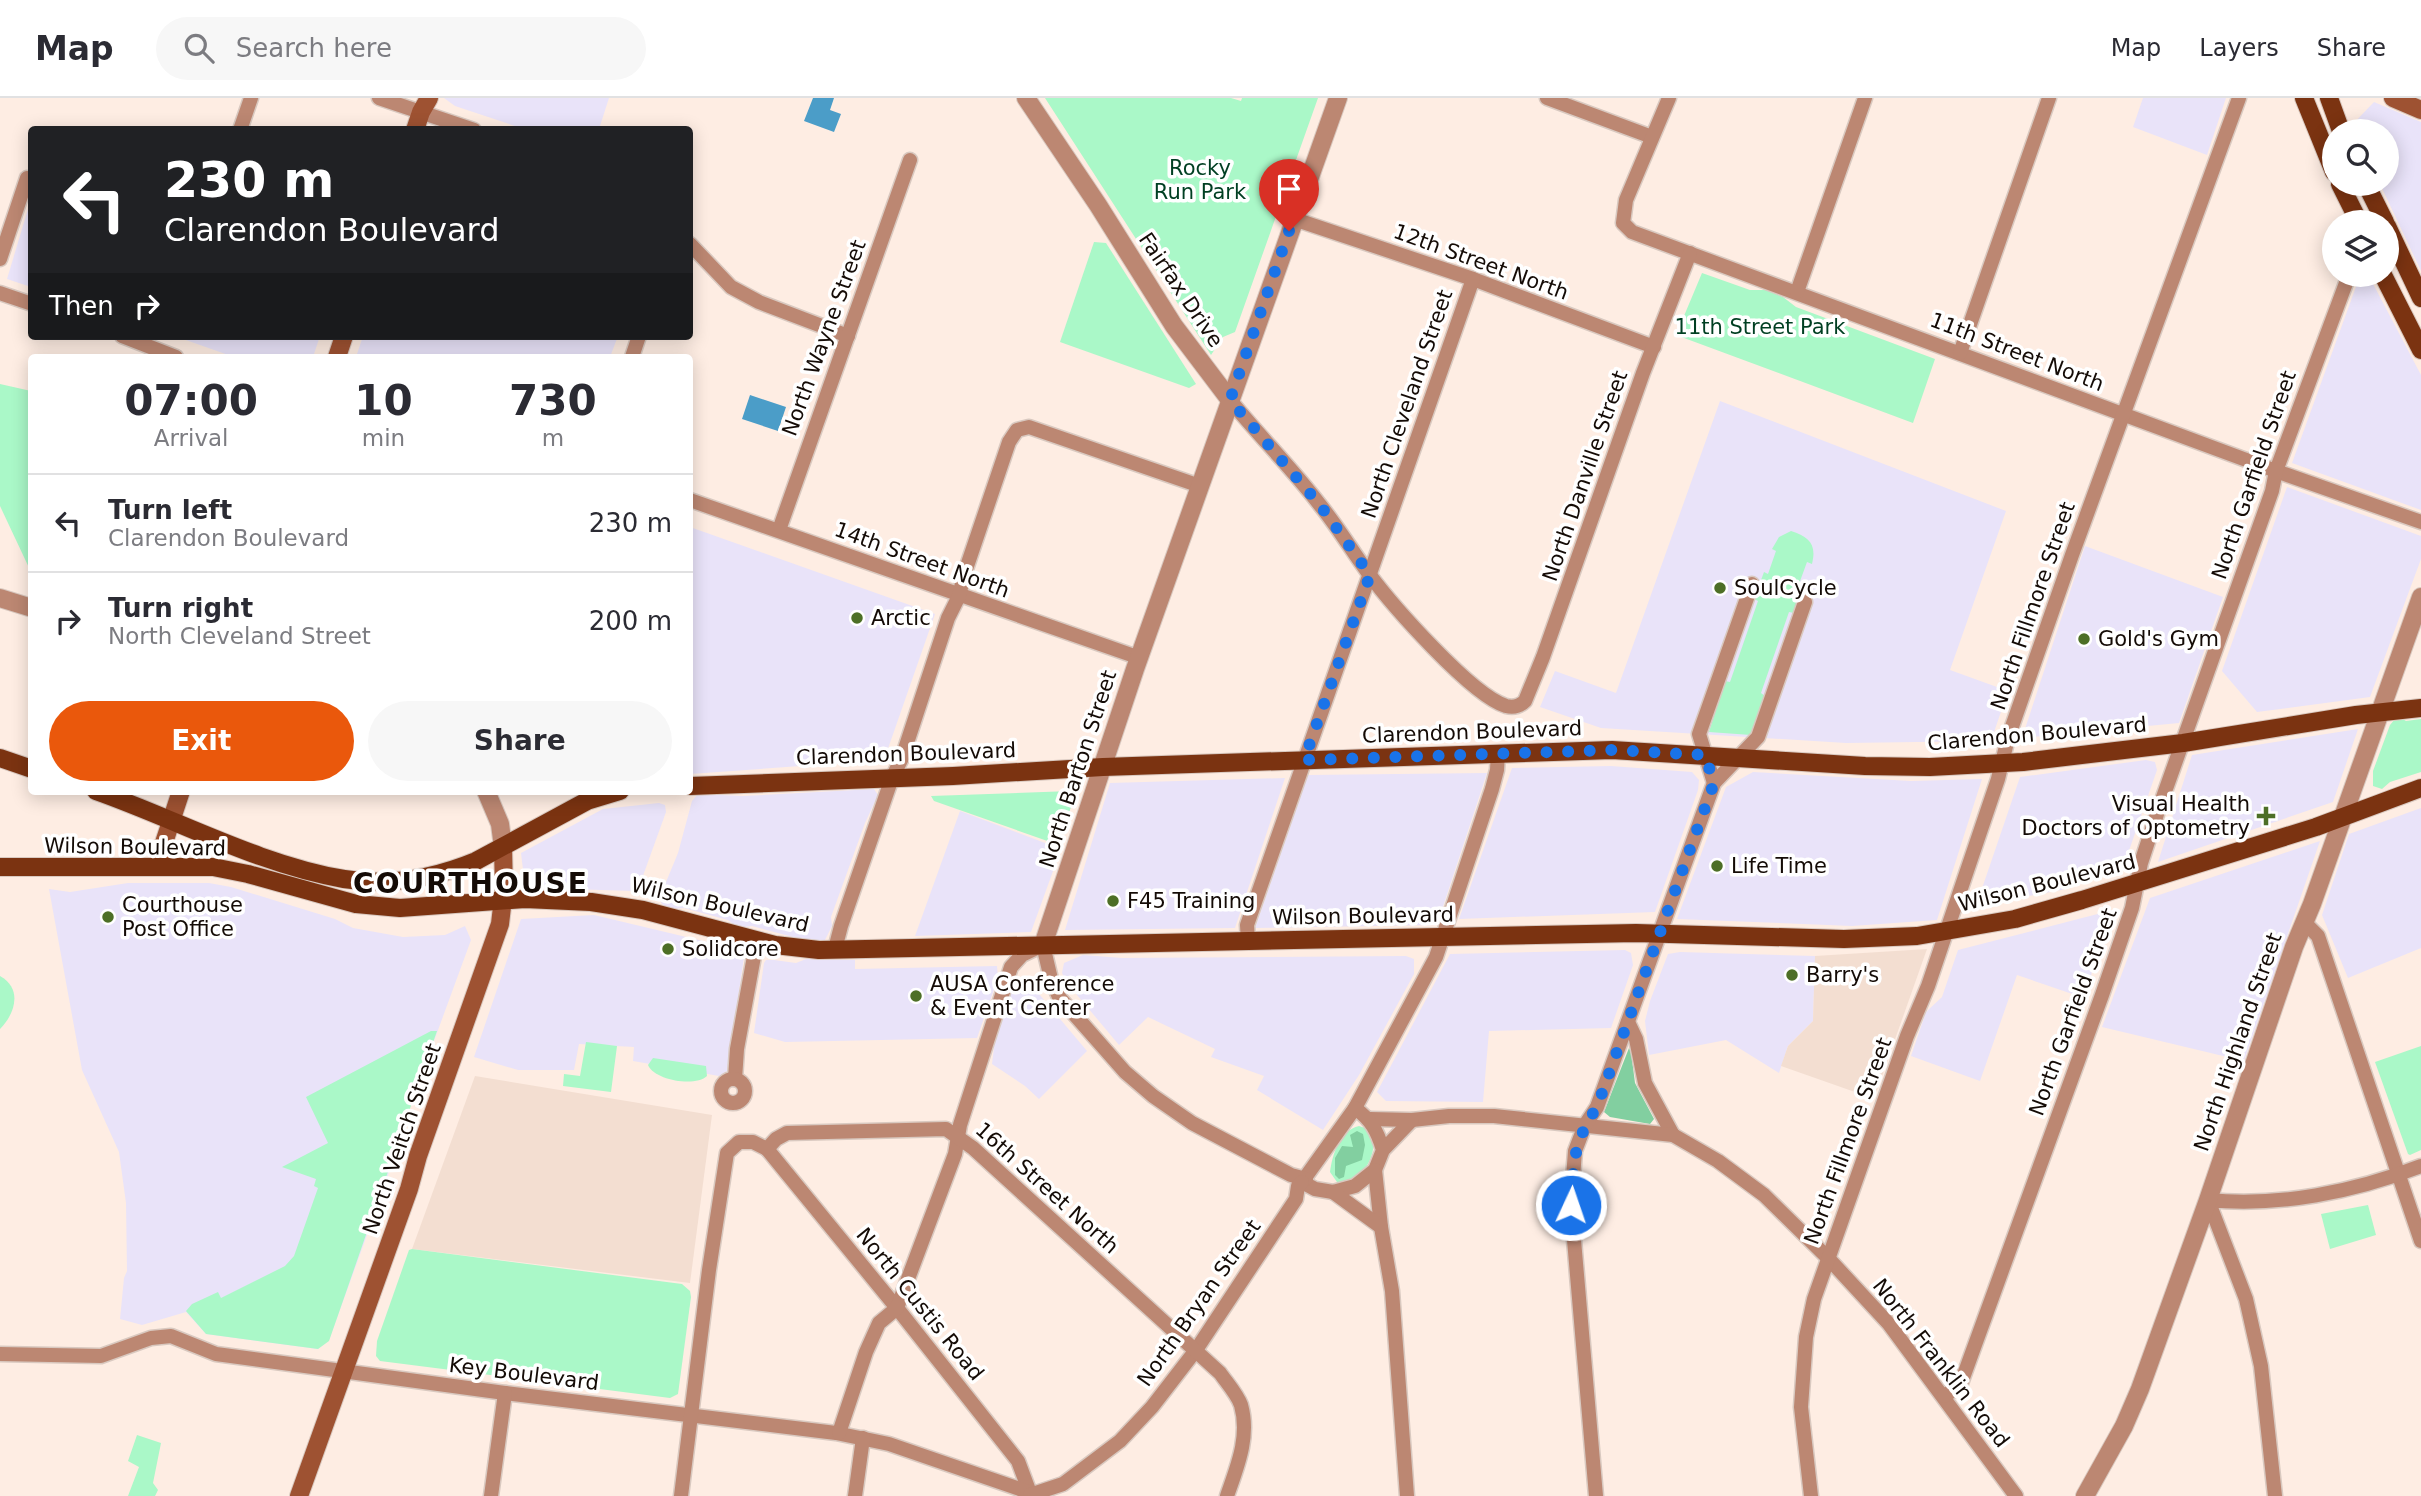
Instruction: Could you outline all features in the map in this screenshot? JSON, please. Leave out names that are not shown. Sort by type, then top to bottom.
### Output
[{"type":"main road","points":[[2304,98],[2322,142]]},
{"type":"main road","points":[[2329,98],[2337,119]]},
{"type":"main road","points":[[2395,99],[2421,110]]},
{"type":"main road","points":[[416,126],[423,103]]},
{"type":"main road","points":[[2399,260],[2421,298]]},
{"type":"main road","points":[[2389,287],[2421,350]]},
{"type":"main road","name":"Clarendon Boulevard","points":[[693,786],[1102,767],[1612,750],[1865,766],[2003,764],[2183,743],[2421,708]]},
{"type":"main road","points":[[0,758],[28,768]]},
{"type":"main road","name":"Wilson Boulevard","points":[[0,867],[195,866],[228,869],[356,904],[400,908],[547,900],[611,904],[791,947],[835,949],[1660,933],[1854,939],[1946,932],[2040,913],[2316,827],[2421,788]]},
{"type":"main road","points":[[107,795],[232,845],[323,874],[360,880],[428,877],[476,862],[587,801],[607,795]]},
{"type":"main road","points":[[156,867],[180,795]]},
{"type":"main road","name":"North Veitch Street","points":[[299,1496],[500,924],[503,901],[503,847]]},
{"type":"street","points":[[241,126],[251,98]]},
{"type":"street","points":[[379,98],[423,103],[466,126]]},
{"type":"street","name":"Fairfax Drive","points":[[1026,98],[1098,205],[1174,326],[1230,400],[1320,505],[1370,575],[1416,629],[1490,698],[1513,707]]},
{"type":"street","name":"North Barton Street","points":[[1043,945],[1102,767],[1338,98]]},
{"type":"street","points":[[1548,98],[1652,137],[1669,98]]},
{"type":"street","points":[[1797,292],[1865,98]]},
{"type":"street","points":[[1960,353],[2049,98]]},
{"type":"street","name":"North Fillmore Street","points":[[1811,1496],[1801,1407],[1806,1337],[1814,1299],[1946,932],[2003,764],[2012,726],[2239,98]]},
{"type":"street","name":"11th Street North","points":[[1652,137],[1626,200],[1623,223],[1632,232],[2276,471],[2421,522]]},
{"type":"street","name":"North Wayne Street","points":[[779,530],[910,160]]},
{"type":"street","points":[[0,259],[27,178]]},
{"type":"street","name":"12th Street North","points":[[1294,219],[1473,279],[1654,347]]},
{"type":"street","points":[[693,247],[731,287],[759,302],[848,335]]},
{"type":"street","name":"North Danville Street","points":[[1513,707],[1525,701],[1543,657],[1690,253]]},
{"type":"street","name":"North Cleveland Street","points":[[1248,941],[1247,925],[1473,279]]},
{"type":"street","name":"North Garfield Street","points":[[1944,1396],[1960,1386],[2102,995],[2132,908],[2141,863],[2272,491],[2276,471],[2345,287]]},
{"type":"street","points":[[0,293],[28,303]]},
{"type":"street","points":[[130,340],[160,354]]},
{"type":"street","points":[[835,949],[948,618],[959,596],[1009,442],[1017,430],[1029,427],[1200,486]]},
{"type":"street","name":"14th Street North","points":[[693,501],[1140,658]]},
{"type":"street","points":[[1714,783],[1699,734],[1752,584]]},
{"type":"street","name":"North Highland Street","points":[[2085,1496],[2124,1426],[2140,1388],[2208,1200],[2282,980],[2421,597]]},
{"type":"street","points":[[0,598],[28,607]]},
{"type":"street","points":[[1595,1496],[1571,1205],[1574,1151],[1585,1125],[1597,1107],[1714,783],[1758,737],[1805,602]]},
{"type":"street","points":[[1383,1150],[1378,1132],[1370,1119],[1355,1108],[1436,957],[1492,789],[1497,770],[1497,753]]},
{"type":"street","name":"North Veitch Street","points":[[488,795],[500,824],[503,847]]},
{"type":"street","points":[[316,894],[323,874]]},
{"type":"street","points":[[2305,922],[2318,936],[2421,1241]]},
{"type":"street","points":[[735,1079],[737,1049],[757,940]]},
{"type":"street","points":[[839,1433],[866,1352],[879,1323],[897,1308],[955,1154],[1011,967],[1022,956],[1043,945],[1051,979],[1059,997],[1125,1072],[1153,1096],[1192,1123],[1308,1183],[1334,1192],[1381,1227]]},
{"type":"street","points":[[1628,1022],[1636,1039],[1645,1083],[1673,1135]]},
{"type":"street","name":"North Bryan Street","points":[[1033,1495],[1063,1484],[1120,1441],[1152,1406],[1196,1350],[1296,1199],[1298,1186],[1308,1183],[1355,1108]]},
{"type":"street","name":"North Franklin Road","points":[[1412,1120],[1450,1116],[1494,1116],[1673,1135],[1718,1161],[1764,1195],[1828,1258],[1889,1324],[2016,1496]]},
{"type":"street","points":[[1370,1119],[1412,1120]]},
{"type":"street","points":[[1407,1496],[1392,1291],[1375,1170],[1383,1150],[1412,1120]]},
{"type":"street","name":"16th Street North","points":[[767,1149],[776,1139],[787,1133],[946,1129],[1196,1350]]},
{"type":"street","points":[[681,1496],[709,1270],[727,1153],[739,1142],[753,1142],[767,1149]]},
{"type":"street","name":"North Custis Road","points":[[767,1149],[1018,1461],[1033,1495]]},
{"type":"street","points":[[2275,1496],[2261,1366],[2246,1299],[2208,1200],[2235,1203],[2278,1201],[2350,1189],[2421,1166]]},
{"type":"street","points":[[1334,1192],[1355,1186],[1375,1170]]},
{"type":"street","name":"Key Boulevard","points":[[0,1354],[101,1356],[151,1338],[171,1336],[216,1354],[505,1393],[839,1433],[888,1444],[1033,1495]]},
{"type":"street","points":[[1196,1350],[1220,1373],[1240,1404],[1245,1433],[1240,1459],[1227,1496]]},
{"type":"street","points":[[492,1496],[505,1393]]},
{"type":"street","points":[[855,1496],[863,1438]]},
{"type":"shaded area","points":[[444,98],[609,98],[600,126],[515,126],[455,106]]},
{"type":"shaded area","points":[[2143,98],[2226,98],[2207,155],[2133,127]]},
{"type":"shaded area","points":[[2374,102],[2421,122],[2421,271],[2399,224],[2399,210],[2392,210],[2386,196],[2399,196],[2399,119],[2358,119]]},
{"type":"shaded area","points":[[28,209],[28,286],[7,279]]},
{"type":"shaded area","points":[[2356,287],[2375,287],[2421,375],[2421,510],[2292,463]]},
{"type":"shaded area","points":[[186,340],[319,340],[314,354],[226,354]]},
{"type":"shaded area","points":[[362,340],[616,340],[611,354],[357,354]]},
{"type":"shaded area","points":[[1720,401],[2006,511],[1950,670],[2008,691],[1991,741],[1846,743],[1601,728],[1540,707],[1555,671],[1616,693]]},
{"type":"shaded area","points":[[2287,487],[2421,536],[2421,559],[2370,697],[2257,712],[2222,671]]},
{"type":"shaded area","points":[[693,528],[935,614],[884,760],[693,774]]},
{"type":"shaded area","points":[[2085,546],[2223,597],[2179,723],[2022,738]]},
{"type":"shaded area","points":[[2358,729],[2333,802],[2158,862],[2192,755]]},
{"type":"shaded area","points":[[2146,760],[2155,762],[2157,770],[2124,865],[2116,872],[2061,890],[1976,906],[2020,777]]},
{"type":"shaded area","points":[[1611,766],[1692,772],[1699,780],[1698,790],[1655,912],[1459,919],[1512,768]]},
{"type":"shaded area","points":[[1753,772],[1911,781],[1982,779],[1937,920],[1852,926],[1677,919],[1726,787]]},
{"type":"shaded area","points":[[1487,773],[1437,925],[1255,928],[1308,775]]},
{"type":"shaded area","points":[[1285,778],[1235,928],[1065,930],[1110,783]]},
{"type":"shaded area","points":[[874,789],[878,795],[865,823],[831,917],[832,926],[824,942],[804,940],[752,926],[744,927],[684,908],[671,909],[659,899],[678,853],[692,801],[698,794],[743,796]]},
{"type":"shaded area","points":[[659,803],[665,805],[666,812],[640,884],[634,891],[536,888],[524,878],[521,853],[603,809]]},
{"type":"shaded area","points":[[2421,808],[2421,948],[2348,978],[2322,915],[2349,834]]},
{"type":"shaded area","points":[[960,811],[1061,849],[1031,932],[915,936]]},
{"type":"shaded area","points":[[2320,841],[2244,1061],[2102,1027],[2150,898]]},
{"type":"shaded area","points":[[128,883],[209,883],[231,887],[335,919],[353,928],[403,937],[445,935],[465,926],[471,940],[393,1153],[387,1180],[329,1340],[318,1349],[206,1334],[186,1312],[142,1325],[120,1319],[127,1271],[126,1203],[119,1152],[82,1070],[49,889],[70,892]]},
{"type":"shaded area","points":[[2113,910],[2092,971],[2087,999],[2017,975],[1980,1081],[1911,1056],[1926,1012],[1942,997],[1958,950]]},
{"type":"shaded area","points":[[594,915],[745,951],[727,1071],[719,1076],[633,1061],[634,1047],[579,1044],[574,1070],[518,1070],[474,1057],[521,919]]},
{"type":"shaded area","points":[[1927,949],[1872,1098],[1781,1066],[1788,1046],[1813,1021],[1815,956]]},
{"type":"shaded area","points":[[1625,950],[1631,953],[1633,965],[1611,1028],[1489,1031],[1483,1102],[1386,1101],[1377,1092],[1450,954]]},
{"type":"shaded area","points":[[1680,952],[1815,956],[1813,1021],[1788,1046],[1779,1073],[1726,1040],[1649,1055],[1645,1021],[1650,1001],[1668,954]]},
{"type":"shaded area","points":[[1083,955],[1122,958],[1406,956],[1414,959],[1414,974],[1359,1075],[1323,1130],[1257,1090],[1264,1076],[1211,1057],[1215,1049],[1148,1017],[1119,1045],[1067,983],[1062,973],[1064,963]]},
{"type":"shaded area","points":[[806,959],[855,960],[855,969],[997,966],[998,978],[977,1038],[785,1042],[754,1033],[766,960],[796,963]]},
{"type":"shaded area","points":[[1016,975],[1034,988],[1087,1051],[1039,1099],[992,1064],[995,1040]]},
{"type":"shaded area","points":[[475,1076],[712,1115],[690,1283],[412,1249]]},
{"type":"green space","name":"Rocky Run Park","points":[[1045,98],[1231,98],[1241,101],[1242,98],[1318,98],[1235,332],[1223,337],[1211,355]]},
{"type":"green space","points":[[1094,242],[1106,243],[1196,384],[1189,388],[1060,342]]},
{"type":"green space","name":"11th Street Park","points":[[1702,273],[1750,290],[1766,290],[1783,297],[1796,307],[1935,359],[1913,423],[1676,335]]},
{"type":"green space","points":[[0,384],[28,390],[28,566],[0,506]]},
{"type":"green space","points":[[1791,531],[1810,542],[1813,551],[1812,564],[1807,562],[1799,584],[1804,586],[1794,613],[1789,612],[1761,693],[1765,696],[1751,735],[1709,732],[1725,681],[1730,682],[1758,601],[1754,599],[1764,572],[1768,574],[1776,551],[1772,549],[1779,537]]},
{"type":"green space","points":[[2395,719],[2406,721],[2421,719],[2421,772],[2390,782],[2382,789],[2373,786],[2373,771],[2390,725]]},
{"type":"green space","points":[[1071,791],[1074,800],[1056,844],[934,801],[931,796]]},
{"type":"green space","points":[[0,976],[12,988],[14,1002],[10,1016],[0,1029]]},
{"type":"green space","points":[[431,1031],[437,1031],[329,1341],[318,1349],[206,1334],[186,1311],[192,1304],[218,1292],[221,1298],[285,1266],[294,1256],[318,1188],[314,1186],[316,1179],[282,1167],[328,1143],[306,1097]]},
{"type":"green space","points":[[586,1042],[617,1046],[611,1092],[563,1086],[564,1074],[580,1076]]},
{"type":"green space","points":[[2421,1046],[2421,1150],[2410,1155],[2375,1062]]},
{"type":"green space","points":[[1629,1048],[1635,1083],[1654,1119],[1650,1124],[1610,1117],[1604,1112]]},
{"type":"green space","points":[[653,1058],[706,1066],[707,1076],[685,1082],[667,1078],[652,1071],[648,1065]]},
{"type":"green space","points":[[1359,1126],[1368,1129],[1373,1139],[1369,1163],[1352,1180],[1337,1182],[1330,1172],[1335,1151],[1347,1132]]},
{"type":"green space","points":[[1357,1131],[1363,1134],[1365,1145],[1362,1160],[1346,1166],[1344,1177],[1339,1179],[1335,1175],[1335,1158],[1342,1146],[1353,1147],[1350,1135]]},
{"type":"green space","points":[[2368,1205],[2376,1235],[2330,1249],[2321,1214]]},
{"type":"green space","points":[[409,1250],[682,1284],[690,1291],[691,1297],[678,1394],[670,1398],[380,1361],[376,1356],[377,1341]]},
{"type":"green space","points":[[137,1435],[161,1443],[153,1483],[158,1490],[155,1496],[128,1496],[139,1467],[128,1461]]},
{"type":"water","points":[[813,98],[834,98],[830,110],[841,114],[834,132],[804,121]]},
{"type":"water","points":[[750,395],[786,407],[778,431],[742,419]]},
{"type":"place","name":"SoulCycle","points":[[1720,588]]},
{"type":"place","name":"Arctic","points":[[857,618]]},
{"type":"place","name":"Gold's Gym","points":[[2084,639]]},
{"type":"place","name":"Visual Health Doctors of Optometry","points":[[2266,816]]},
{"type":"place","name":"Life Time","points":[[1717,866]]},
{"type":"place","name":"F45 Training","points":[[1113,901]]},
{"type":"place","name":"Courthouse Post Office","points":[[108,917]]},
{"type":"place","name":"Solidcore","points":[[668,949]]},
{"type":"place","name":"Barry's","points":[[1792,975]]},
{"type":"place","name":"AUSA Conference & Event Center","points":[[916,996]]},
{"type":"district","name":"COURTHOUSE","points":[[471,883]]},
{"type":"route","points":[[1289,231],[1230,400],[1320,505],[1370,575],[1304,760],[1612,750],[1705,755],[1714,783],[1668,915],[1650,954],[1597,1107],[1585,1125],[1574,1151],[1571,1205]]}]
